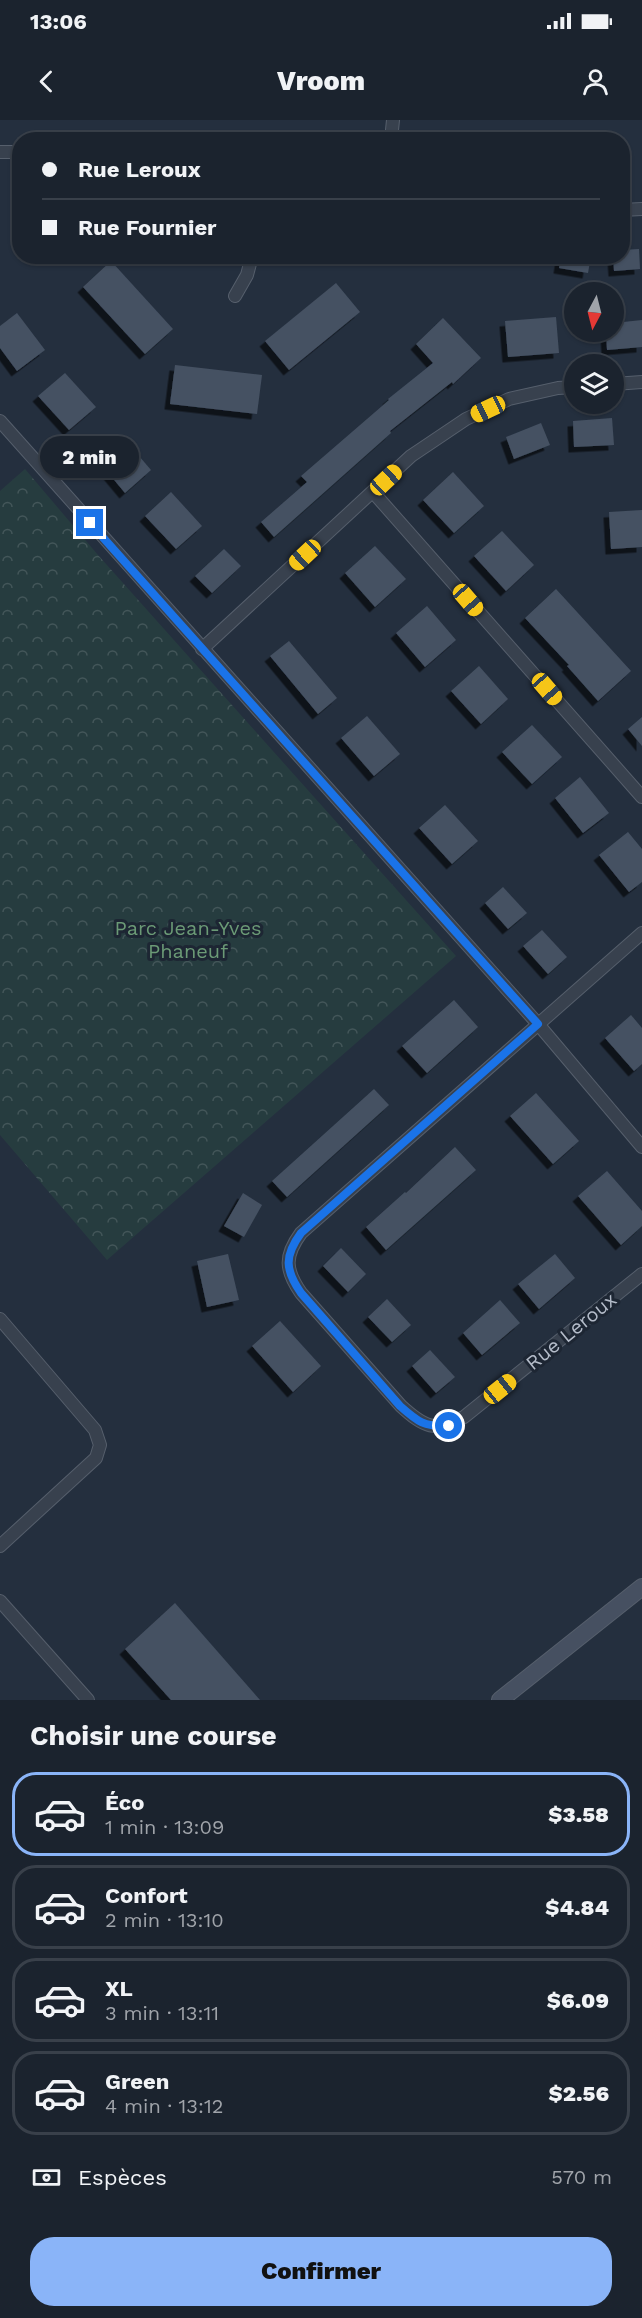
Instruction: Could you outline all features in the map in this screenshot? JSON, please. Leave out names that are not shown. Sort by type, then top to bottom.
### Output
[{"type":"street","points":[[235,296],[247,275],[250,264]]},
{"type":"street","points":[[624,383],[642,382]]},
{"type":"street","points":[[202,649],[411,456],[466,419],[510,399],[564,388]]},
{"type":"street","points":[[0,421],[538,1024],[642,1147]]},
{"type":"street","points":[[373,492],[642,797]]},
{"type":"street","name":"Rue Leroux","points":[[642,933],[301,1233],[292,1246],[288,1260],[291,1278],[400,1406],[418,1422],[432,1427],[449,1426],[464,1417],[642,1274]]},
{"type":"street","points":[[0,1319],[95,1430],[100,1445],[96,1458],[0,1546]]},
{"type":"street","points":[[500,1700],[642,1587]]},
{"type":"street","points":[[0,1601],[88,1700]]},
{"type":"green space","name":"Parc Jean-Yves Phaneuf","points":[[25,469],[98,555],[456,956],[107,1260],[0,1135],[0,491]]},
{"type":"building","points":[[639,249],[640,269],[614,271],[614,264],[630,264],[630,250]]},
{"type":"building","points":[[108,264],[114,264],[173,329],[145,354],[83,287]]},
{"type":"building","points":[[560,264],[590,264],[588,273],[559,268]]},
{"type":"building","points":[[336,283],[360,312],[289,370],[265,341]]},
{"type":"building","points":[[17,313],[45,350],[17,371],[0,348],[0,326]]},
{"type":"building","points":[[556,317],[559,353],[508,357],[505,321]]},
{"type":"building","points":[[443,318],[481,358],[453,384],[452,382],[390,431],[391,433],[274,537],[261,522],[307,482],[301,476],[388,399],[433,363],[416,344]]},
{"type":"building","points":[[642,320],[642,347],[607,350],[607,342],[624,342],[624,322]]},
{"type":"building","points":[[175,365],[262,375],[257,414],[170,404]]},
{"type":"building","points":[[65,373],[96,407],[69,430],[38,396]]},
{"type":"building","points":[[612,418],[614,445],[574,447],[573,421]]},
{"type":"building","points":[[541,423],[550,445],[514,459],[506,437]]},
{"type":"building","points":[[121,435],[151,470],[125,493],[95,457]]},
{"type":"building","points":[[453,472],[484,506],[454,533],[423,500]]},
{"type":"building","points":[[171,492],[202,526],[176,549],[145,516]]},
{"type":"building","points":[[642,510],[642,547],[611,549],[609,512]]},
{"type":"building","points":[[502,531],[534,565],[506,591],[474,556]]},
{"type":"building","points":[[375,546],[406,579],[375,607],[345,573]]},
{"type":"building","points":[[224,549],[241,566],[212,593],[195,576]]},
{"type":"building","points":[[556,589],[631,671],[598,701],[567,666],[569,665],[525,618]]},
{"type":"building","points":[[427,606],[456,640],[425,667],[396,633]]},
{"type":"building","points":[[289,641],[337,698],[318,714],[270,656]]},
{"type":"building","points":[[479,666],[508,699],[481,724],[451,691]]},
{"type":"building","points":[[367,716],[400,754],[374,776],[341,738]]},
{"type":"building","points":[[642,717],[642,746],[628,729]]},
{"type":"building","points":[[532,725],[562,757],[532,784],[502,752]]},
{"type":"building","points":[[580,777],[609,813],[583,833],[555,798]]},
{"type":"building","points":[[445,805],[478,841],[452,864],[419,828]]},
{"type":"building","points":[[628,832],[642,849],[642,882],[629,892],[599,855]]},
{"type":"building","points":[[503,887],[527,913],[508,929],[485,903]]},
{"type":"building","points":[[542,930],[567,957],[548,974],[523,946]]},
{"type":"building","points":[[454,1000],[478,1027],[427,1073],[402,1046]]},
{"type":"building","points":[[631,1015],[642,1028],[642,1064],[634,1071],[605,1038]]},
{"type":"building","points":[[374,1089],[389,1105],[287,1197],[272,1181]]},
{"type":"building","points":[[536,1093],[579,1141],[553,1164],[510,1116]]},
{"type":"building","points":[[455,1147],[476,1170],[386,1250],[366,1227]]},
{"type":"building","points":[[607,1171],[642,1211],[642,1226],[621,1245],[578,1196]]},
{"type":"building","points":[[243,1193],[262,1205],[244,1237],[224,1226]]},
{"type":"building","points":[[341,1248],[366,1274],[348,1292],[323,1266]]},
{"type":"building","points":[[228,1254],[239,1300],[207,1307],[197,1261]]},
{"type":"building","points":[[555,1254],[575,1278],[539,1309],[518,1284]]},
{"type":"building","points":[[387,1299],[411,1325],[392,1342],[368,1317]]},
{"type":"building","points":[[500,1300],[520,1323],[482,1355],[463,1333]]},
{"type":"building","points":[[280,1321],[321,1366],[293,1392],[252,1346]]},
{"type":"building","points":[[430,1350],[455,1377],[436,1393],[412,1366]]},
{"type":"building","points":[[175,1603],[260,1700],[171,1700],[125,1649]]},
{"type":"route","points":[[90,523],[538,1024],[301,1233],[292,1246],[288,1260],[291,1278],[301,1293],[400,1406],[418,1422],[432,1427],[449,1426]]}]
